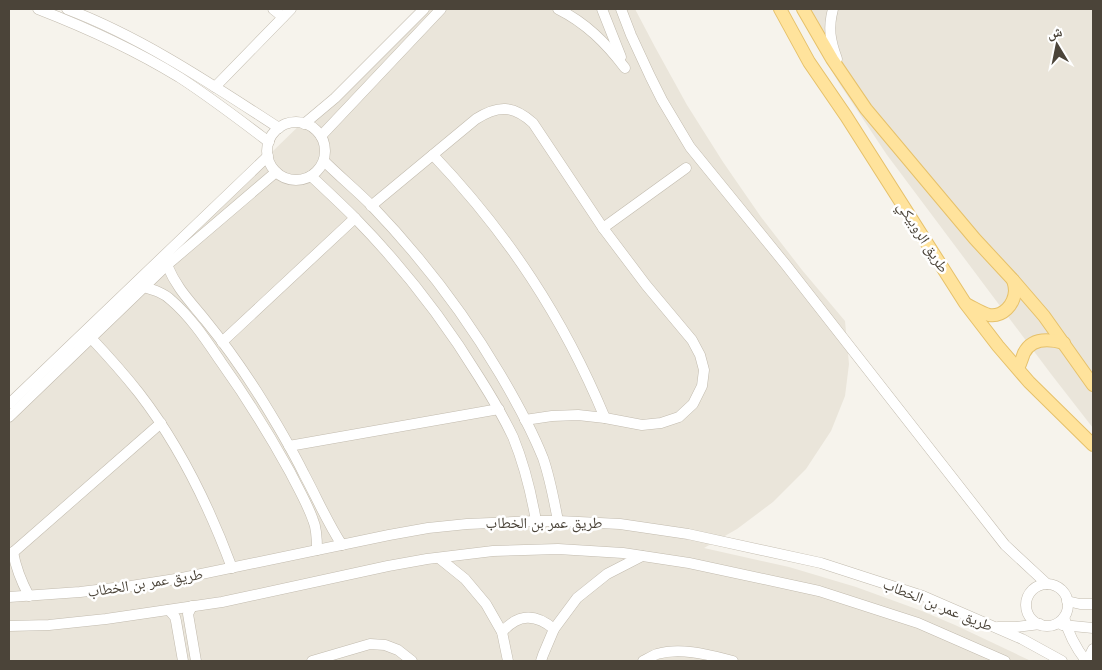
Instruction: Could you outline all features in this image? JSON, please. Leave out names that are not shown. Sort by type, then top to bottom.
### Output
[{"type":"main road","name":"طريق الروبيكي","points":[[780,9],[809,62],[846,116],[965,303],[998,346],[1030,382],[1093,445]]},
{"type":"main road","points":[[802,9],[866,109],[975,239],[1044,316],[1093,386]]},
{"type":"main road","points":[[965,303],[990,315],[997,315],[1010,306],[1013,300],[1015,292],[1013,280]]},
{"type":"main road","points":[[1018,368],[1026,349],[1032,344],[1046,339],[1064,343]]},
{"type":"street","points":[[38,9],[115,42],[163,68],[208,96],[269,142]]},
{"type":"street","points":[[67,9],[153,49],[279,128]]},
{"type":"street","points":[[273,9],[283,17]]},
{"type":"street","points":[[215,87],[291,9]]},
{"type":"street","points":[[304,124],[335,98],[424,9]]},
{"type":"street","points":[[321,136],[441,9]]},
{"type":"street","points":[[558,9],[578,20],[598,35],[625,68]]},
{"type":"street","points":[[602,9],[625,68]]},
{"type":"street","points":[[621,9],[662,100],[690,147],[780,257],[1005,545],[1047,584]]},
{"type":"street","points":[[833,9],[830,21],[830,34],[832,47],[842,74]]},
{"type":"street","points":[[625,68],[642,59]]},
{"type":"street","points":[[371,206],[476,119],[487,112],[500,109],[518,112],[533,123],[603,228],[646,285],[692,340],[700,354],[704,370],[702,386],[694,404],[679,417],[661,423],[642,425],[605,418],[569,416],[552,416],[525,420]]},
{"type":"street","points":[[287,124],[304,124],[311,126],[321,136],[326,152],[319,170],[302,180],[284,178],[276,172],[271,165],[268,149],[272,136],[279,128],[287,124]]},
{"type":"street","points":[[433,155],[469,194],[534,281],[570,343],[605,418]]},
{"type":"street","points":[[9,404],[268,156]]},
{"type":"street","points":[[324,161],[371,206],[410,249],[449,298],[485,349],[532,431],[552,490],[558,521]]},
{"type":"street","points":[[603,228],[686,168]]},
{"type":"street","points":[[9,417],[167,265],[276,172]]},
{"type":"street","points":[[311,176],[355,218],[393,261],[432,308],[467,358],[499,410],[512,436],[531,492],[536,521]]},
{"type":"street","points":[[222,342],[355,218]]},
{"type":"street","points":[[167,265],[180,290],[222,342],[256,392],[289,446],[325,517],[342,544]]},
{"type":"street","points":[[144,287],[158,291],[170,298],[180,308],[212,348],[242,392],[278,451],[308,508],[314,522],[317,550]]},
{"type":"street","points":[[91,338],[128,379],[161,423],[205,501],[220,534],[232,568]]},
{"type":"street","points":[[289,446],[499,410]]},
{"type":"street","points":[[29,596],[21,582],[11,554],[161,423]]},
{"type":"street","name":"طريق عمر بن الخطاب","points":[[9,597],[80,592],[182,578],[428,528],[536,521],[620,524],[688,534],[821,563],[923,596],[1022,639],[1062,661]]},
{"type":"street","name":"طريق عمر بن الخطاب","points":[[9,626],[49,625],[97,620],[222,602],[427,559],[492,551],[558,549],[623,553],[689,563],[819,591],[918,623],[1005,661]]},
{"type":"street","points":[[541,661],[554,629],[577,598],[607,574],[642,556]]},
{"type":"street","points":[[439,558],[465,579],[486,604],[502,632],[508,661]]},
{"type":"street","points":[[1040,624],[1029,615],[1026,601],[1030,592],[1038,586],[1047,584],[1056,586],[1066,596],[1065,622],[1074,644],[1086,661],[1093,649]]},
{"type":"street","points":[[1067,601],[1093,604]]},
{"type":"street","points":[[192,606],[188,614],[196,661]]},
{"type":"street","points":[[168,610],[176,621],[183,661]]},
{"type":"street","points":[[502,632],[517,620],[527,618],[546,622],[554,629]]},
{"type":"street","points":[[993,626],[1016,627],[1065,622],[1093,628]]},
{"type":"street","points":[[312,661],[370,644],[384,645],[398,650],[412,661]]},
{"type":"street","points":[[643,661],[657,654],[673,652],[688,652],[732,661]]},
{"type":"shaded area","points":[[419,9],[635,9],[687,105],[723,162],[761,217],[845,321],[849,364],[845,396],[831,431],[806,469],[773,502],[737,529],[704,548],[789,567],[856,587],[922,611],[1031,661],[9,661],[9,408]]},
{"type":"shaded area","points":[[796,9],[1093,9],[1093,428],[887,155],[839,83]]}]
